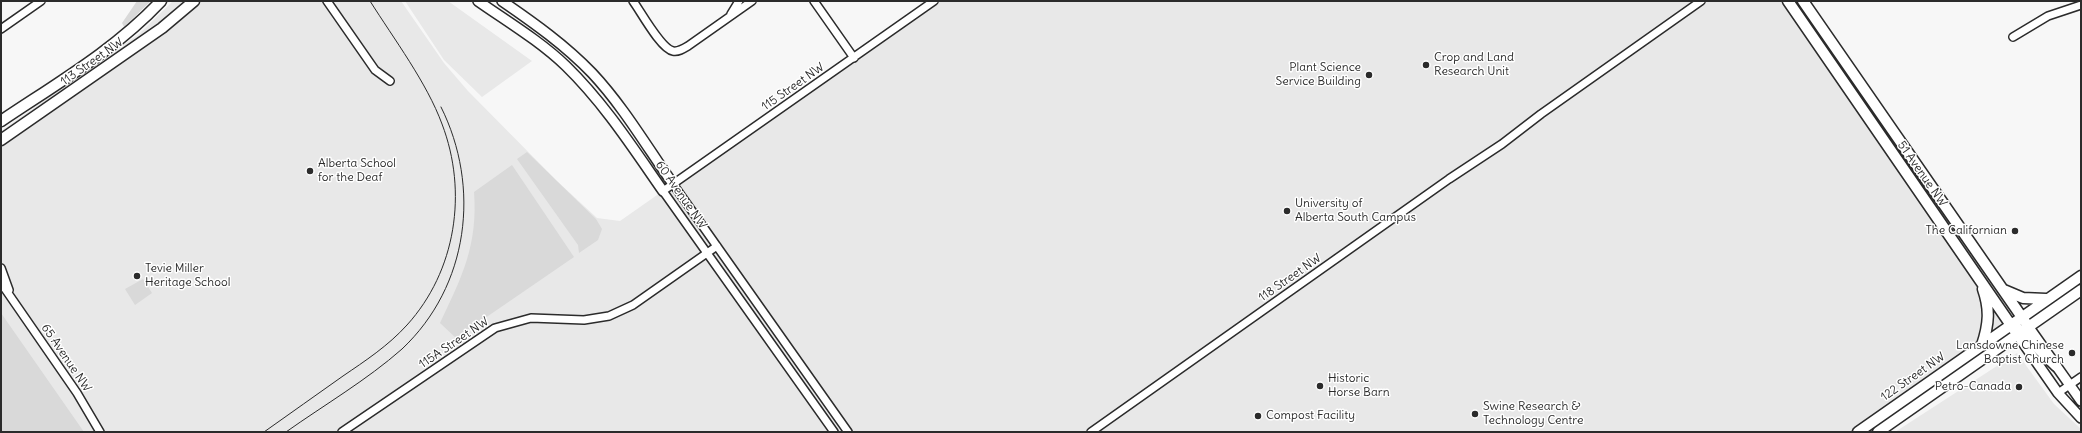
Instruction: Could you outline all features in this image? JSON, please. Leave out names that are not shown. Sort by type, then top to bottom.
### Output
[{"type":"main road","name":"113 Street NW","points":[[1,121],[115,43],[148,15],[161,1]]},
{"type":"main road","name":"113 Street NW","points":[[1,140],[162,28],[194,1]]},
{"type":"main road","name":"51 Avenue NW","points":[[1788,1],[1963,256],[1981,281],[2016,320]]},
{"type":"main road","name":"51 Avenue NW","points":[[1803,1],[2003,290],[2022,330]]},
{"type":"main road","points":[[1963,256],[2016,320]]},
{"type":"main road","name":"122 Street NW","points":[[1858,432],[2016,320],[2081,276]]},
{"type":"main road","points":[[1981,281],[1989,310],[1988,322],[1982,344]]},
{"type":"main road","points":[[2003,290],[2023,298],[2048,299]]},
{"type":"main road","name":"122 Street NW","points":[[1878,432],[2081,290]]},
{"type":"main road","points":[[2022,330],[2045,358],[2056,366]]},
{"type":"street","points":[[1,28],[41,1]]},
{"type":"street","points":[[327,1],[375,70],[390,81]]},
{"type":"street","name":"60 Avenue NW","points":[[502,1],[553,37],[592,74],[618,106],[848,432]]},
{"type":"street","points":[[633,1],[665,47],[673,51],[682,50],[752,1]]},
{"type":"street","points":[[729,17],[739,1]]},
{"type":"street","points":[[814,1],[854,58]]},
{"type":"street","name":"115 Street NW","points":[[663,191],[934,1]]},
{"type":"street","name":"118 Street NW","points":[[1091,432],[1449,179],[1502,144],[1541,114],[1702,1]]},
{"type":"street","name":"60 Avenue NW","points":[[484,3],[546,49],[579,80],[614,123],[834,432]]},
{"type":"street","points":[[2013,37],[2048,16],[2081,5]]},
{"type":"street","name":"115A Street NW","points":[[342,432],[495,328],[531,318],[584,320],[609,316],[633,305],[717,246]]},
{"type":"street","name":"65 Avenue NW","points":[[1,268],[12,298]]},
{"type":"street","name":"65 Avenue NW","points":[[1,283],[77,393],[100,432]]},
{"type":"street","name":"51 Avenue NW","points":[[2022,330],[2058,393],[2081,418]]},
{"type":"street","points":[[2056,366],[2081,400]]},
{"type":"street","points":[[2058,393],[2081,377]]},
{"type":"shaded area","points":[[137,1],[151,1],[124,27],[122,23]]},
{"type":"shaded area","name":"University of Alberta South Campus","points":[[173,1],[401,1],[444,63],[468,91],[557,181],[597,218],[620,221],[934,1],[1795,1],[2020,325],[1868,432],[1,432],[1,131],[139,34]]},
{"type":"shaded area","points":[[405,1],[448,1],[532,61],[482,97],[444,60]]},
{"type":"shaded area","points":[[527,152],[596,219],[602,229],[598,240],[579,253],[578,245],[517,159]]},
{"type":"shaded area","points":[[512,165],[574,257],[456,338],[440,323],[455,291],[471,245],[475,211],[474,192]]},
{"type":"shaded area","points":[[143,279],[152,293],[135,305],[125,289]]},
{"type":"shaded area","points":[[1,313],[84,432],[1,432]]},
{"type":"shaded area","points":[[2017,353],[2054,404],[2081,429],[2081,432],[1895,432]]},
{"type":"tram line","points":[[264,432],[368,359],[400,333],[424,304],[437,280],[446,256],[453,230],[455,203],[454,176],[450,150],[442,124],[436,109],[419,77],[370,1]]},
{"type":"tram line","points":[[286,432],[360,382],[402,349],[425,324],[442,296],[454,266],[462,234],[464,202],[461,170],[454,138],[441,107]]},
{"type":"place","name":"Crop and Land Research Unit","points":[[1426,65]]},
{"type":"place","name":"Plant Science Service Building","points":[[1369,75]]},
{"type":"place","name":"Alberta School for the Deaf","points":[[310,171]]},
{"type":"place","name":"University of Alberta South Campus","points":[[1287,211]]},
{"type":"place","name":"The Californian","points":[[2015,231]]},
{"type":"place","name":"Tevie Miller Heritage School","points":[[137,276]]},
{"type":"place","name":"Lansdowne Chinese Baptist Church","points":[[2072,353]]},
{"type":"place","name":"Historic Horse Barn","points":[[1320,386]]},
{"type":"place","name":"Petro-Canada","points":[[2019,387]]},
{"type":"place","name":"Swine Research & Technology Centre","points":[[1475,414]]},
{"type":"place","name":"Compost Facility","points":[[1258,416]]}]
